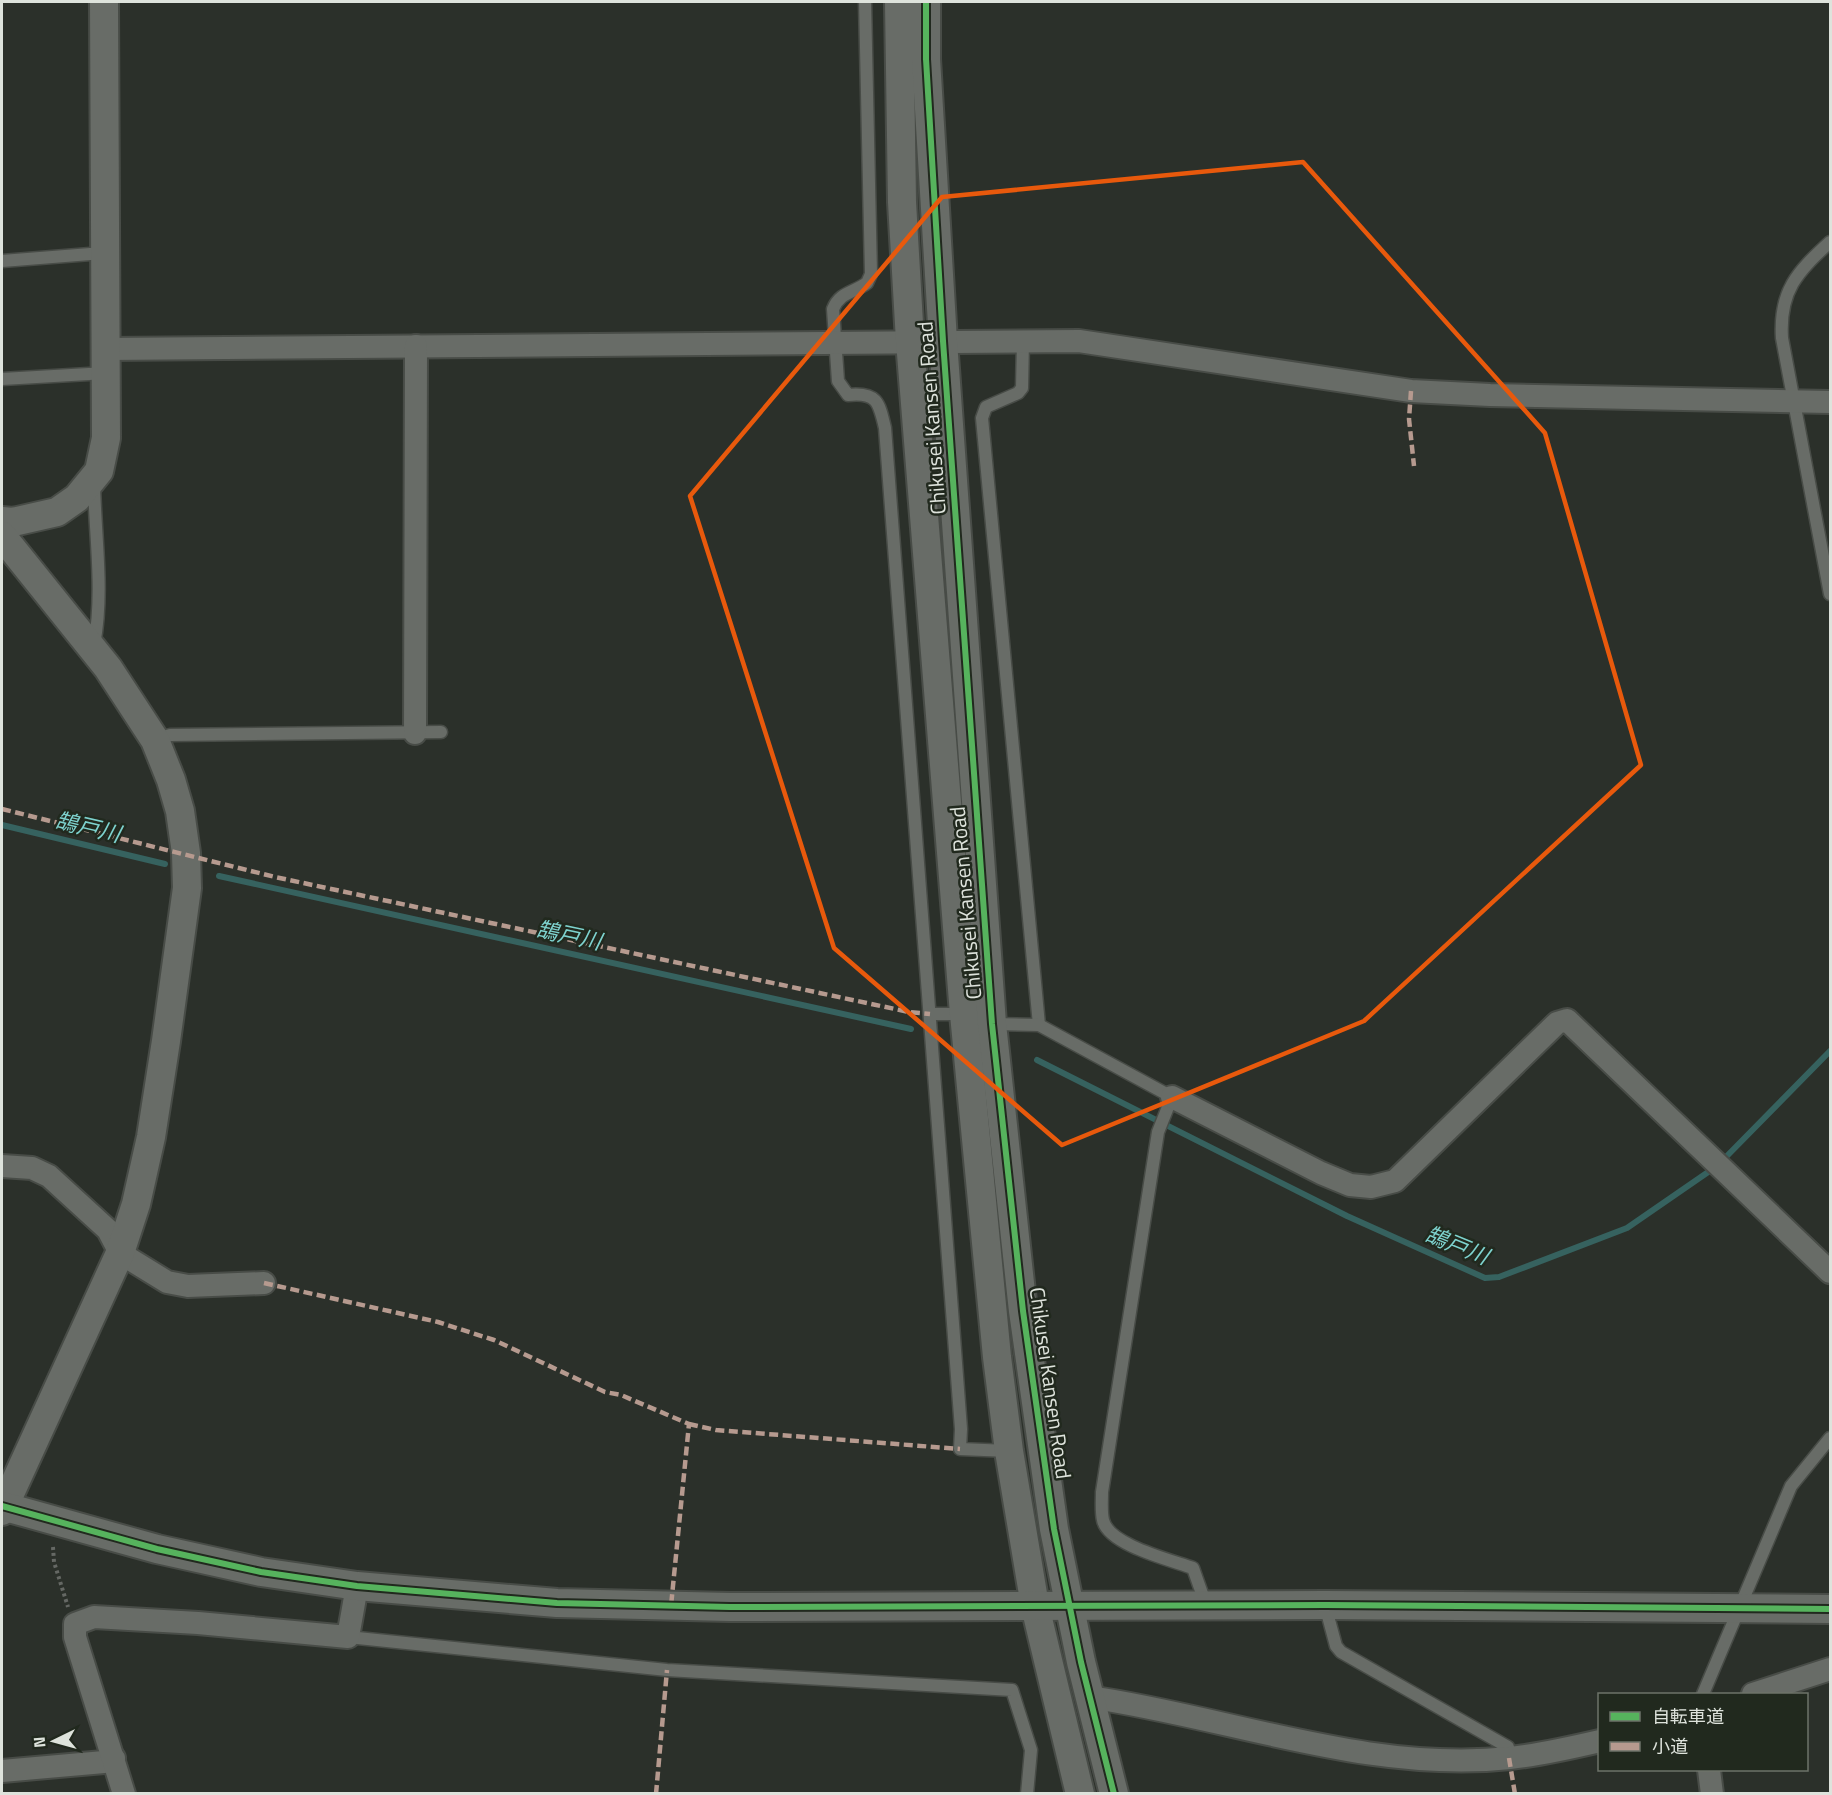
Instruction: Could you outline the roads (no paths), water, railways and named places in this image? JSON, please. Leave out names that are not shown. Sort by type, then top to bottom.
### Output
[{"type":"street","points":[[2,521],[13,522],[57,512],[77,498],[99,471],[106,438],[103,253],[104,2]]},
{"type":"street","name":"Chikusei Kansen Road","points":[[900,2],[902,202],[910,342],[964,1014],[997,1357],[1009,1451],[1035,1606],[1080,1794]]},
{"type":"street","name":"Chikusei Kansen Road","points":[[926,2],[926,59],[943,341],[992,1024],[1039,1431],[1069,1606],[1114,1794]]},
{"type":"street","points":[[106,361],[416,346],[1023,341],[1104,344],[1411,391],[1830,402]]},
{"type":"street","points":[[415,732],[416,346]]},
{"type":"street","points":[[2,536],[93,649],[156,740],[180,812],[186,853],[187,888],[151,1137],[136,1204],[120,1253],[2,1508],[157,1550],[261,1572],[357,1586],[556,1603],[730,1607],[1325,1605],[1830,1609]]},
{"type":"street","points":[[1173,1097],[1321,1173],[1350,1185],[1371,1187],[1395,1181],[1557,1023],[1567,1020],[1830,1272]]},
{"type":"street","points":[[2,1166],[32,1168],[49,1176],[108,1230],[120,1253],[168,1282],[188,1287],[264,1283]]},
{"type":"street","points":[[124,1794],[75,1636],[75,1624],[94,1617],[198,1623],[348,1637],[357,1586]]},
{"type":"street","points":[[1759,1693],[1830,1669]]},
{"type":"street","points":[[1089,1697],[1380,1754],[1439,1760],[1509,1758],[1598,1741]]},
{"type":"street","points":[[2,1771],[104,1762],[114,1758]]},
{"type":"street","points":[[1709,1771],[1712,1794]]},
{"type":"lane","points":[[865,2],[871,274],[867,283],[846,292],[837,300],[833,309],[837,381],[848,394],[865,394],[873,398],[880,406],[885,428],[960,1418],[960,1449],[1009,1451]]},
{"type":"lane","points":[[1830,242],[1809,261],[1789,286],[1780,318],[1793,401],[1830,594]]},
{"type":"lane","points":[[2,261],[103,253]]},
{"type":"lane","points":[[1023,341],[1022,388],[1018,393],[986,407],[982,418],[1039,1025]]},
{"type":"lane","points":[[2,379],[106,361]]},
{"type":"lane","points":[[93,649],[97,627],[98,556],[94,478]]},
{"type":"lane","points":[[156,740],[170,735],[441,732]]},
{"type":"lane","points":[[930,1014],[964,1014]]},
{"type":"lane","points":[[992,1024],[1039,1025],[1173,1097],[1158,1132],[1102,1492],[1103,1523],[1127,1545],[1193,1568],[1206,1606]]},
{"type":"lane","points":[[1704,1693],[1791,1486],[1830,1438]]},
{"type":"lane","points":[[1325,1605],[1336,1646],[1341,1653],[1508,1747],[1509,1758]]},
{"type":"lane","points":[[348,1637],[667,1670],[1012,1690],[1031,1750],[1027,1794]]},
{"type":"waterway","name":"鵠戸川","points":[[2,825],[165,864]]},
{"type":"waterway","name":"鵠戸川","points":[[219,876],[911,1029]]},
{"type":"waterway","name":"鵠戸川","points":[[1722,1161],[1830,1051]]},
{"type":"waterway","name":"鵠戸川","points":[[1037,1060],[1347,1216],[1485,1278],[1499,1277],[1627,1228],[1714,1168]]}]
